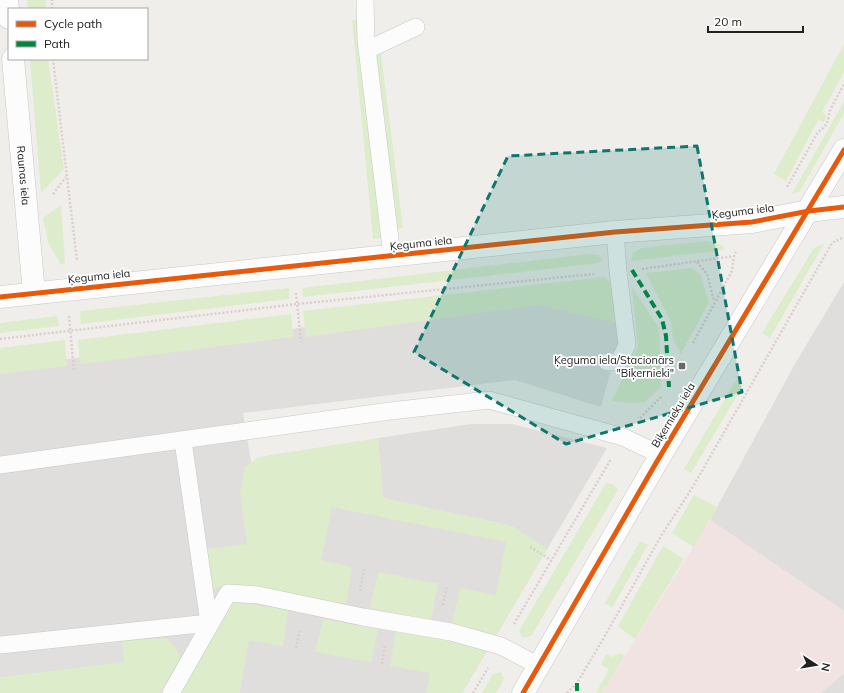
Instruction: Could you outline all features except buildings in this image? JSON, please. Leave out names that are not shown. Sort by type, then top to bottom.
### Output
[{"type":"street","name":"Raunas iela","points":[[13,60],[34,293]]},
{"type":"street","name":"Biķernieku iela","points":[[523,693],[661,455],[844,150]]},
{"type":"street","name":"Ķeguma iela","points":[[0,297],[615,232],[752,222],[809,210],[844,207]]},
{"type":"lane","points":[[366,0],[367,50],[392,256]]},
{"type":"lane","points":[[367,50],[416,27]]},
{"type":"lane","points":[[607,362],[620,362],[627,345],[615,232]]},
{"type":"lane","points":[[0,465],[390,411],[489,400],[624,437],[661,455]]},
{"type":"lane","points":[[182,441],[209,623]]},
{"type":"lane","points":[[171,693],[209,623],[228,593],[258,595],[363,617],[451,632],[501,646],[539,666]]},
{"type":"lane","points":[[0,645],[209,623]]},
{"type":"path","points":[[53,60],[79,275],[68,289]]},
{"type":"path","points":[[567,693],[577,683],[606,634],[661,536],[694,484],[832,244],[844,237]]},
{"type":"path","points":[[691,347],[732,270],[734,256]]},
{"type":"path","points":[[696,262],[707,274],[714,302]]},
{"type":"path","points":[[294,266],[301,342]]},
{"type":"path","points":[[0,339],[70,329],[74,371]]},
{"type":"path","points":[[473,693],[624,437],[665,392]]},
{"type":"path","points":[[530,547],[551,560]]},
{"type":"highlighted area","points":[[697,146],[742,392],[566,444],[414,352],[508,156]]},
{"type":"shaded area","points":[[844,282],[844,611],[710,520],[796,362]]},
{"type":"shaded area","points":[[555,300],[624,322],[601,407],[515,380],[243,413],[255,486],[512,526],[383,498],[378,438],[471,424],[512,424],[607,448],[462,693],[0,693],[0,368],[471,305]]},
{"type":"shaded area","points":[[710,520],[844,611],[844,673],[821,693],[602,693]]},
{"type":"shaded area","points":[[122,641],[124,662],[0,677],[0,653]]},
{"type":"shaded area","points":[[844,673],[844,693],[821,693]]},
{"type":"green space","points":[[27,0],[46,0],[46,8],[28,8]]},
{"type":"green space","points":[[352,20],[360,20],[382,238],[373,239]]},
{"type":"green space","points":[[844,44],[844,72],[822,112],[827,116],[824,122],[818,120],[786,181],[774,174]]},
{"type":"green space","points":[[381,53],[403,228],[394,229],[373,55]]},
{"type":"green space","points":[[30,60],[48,60],[64,169],[41,193]]},
{"type":"green space","points":[[844,101],[844,113],[800,191],[792,194]]},
{"type":"green space","points":[[61,205],[65,263],[61,265],[48,242],[43,218]]},
{"type":"green space","points":[[706,241],[723,245],[724,250],[631,261],[633,253],[642,248]]},
{"type":"green space","points":[[824,244],[770,338],[762,333],[814,248]]},
{"type":"green space","points":[[589,254],[599,255],[603,260],[599,263],[303,297],[302,288]]},
{"type":"green space","points":[[693,268],[701,276],[709,302],[681,354],[673,339],[671,322],[646,273]]},
{"type":"green space","points":[[604,277],[611,282],[616,323],[539,305],[306,337],[303,311]]},
{"type":"green space","points":[[632,287],[659,328],[661,387],[645,402],[633,403],[612,401],[638,347]]},
{"type":"green space","points":[[289,288],[289,299],[81,324],[80,311]]},
{"type":"green space","points":[[291,314],[293,337],[80,364],[78,340]]},
{"type":"green space","points":[[57,316],[59,326],[0,333],[0,323]]},
{"type":"green space","points":[[65,340],[67,366],[0,374],[0,348]]},
{"type":"green space","points":[[736,380],[744,384],[691,473],[684,469]]},
{"type":"green space","points":[[378,438],[383,498],[512,526],[547,549],[494,639],[451,627],[460,588],[496,595],[506,542],[332,507],[321,560],[352,567],[346,604],[226,585],[212,590],[206,549],[247,544],[240,493],[245,467],[259,457]]},
{"type":"green space","points":[[606,483],[613,484],[618,490],[531,636],[522,638],[519,631]]},
{"type":"green space","points":[[694,495],[717,507],[694,547],[672,533]]},
{"type":"green space","points":[[640,541],[648,545],[612,608],[605,603]]},
{"type":"green space","points":[[663,546],[684,559],[635,639],[618,626]]},
{"type":"green space","points":[[378,572],[438,584],[431,620],[370,608]]},
{"type":"green space","points":[[231,601],[288,610],[283,646],[249,640],[240,693],[181,693]]},
{"type":"green space","points":[[323,619],[378,629],[371,662],[315,652]]},
{"type":"green space","points":[[396,629],[449,639],[487,650],[462,693],[426,693],[430,673],[390,666]]},
{"type":"green space","points":[[166,638],[174,645],[180,658],[160,693],[0,693],[0,677],[124,662],[122,641]]},
{"type":"green space","points":[[619,653],[625,655],[602,693],[596,693],[609,669],[601,665],[606,654],[613,657]]},
{"type":"green space","points":[[501,672],[504,679],[496,693],[482,693],[493,674]]},
{"type":"marked path","points":[[632,270],[662,319],[666,336],[669,387]]},
{"type":"marked path","points":[[577,683],[577,693]]},
{"type":"cycle path","points":[[523,693],[656,463],[844,150]]},
{"type":"cycle path","points":[[0,297],[615,232],[752,222],[809,211],[844,207]]},
{"type":"place","name":"Ķeguma iela/Stacionārs \"Biķernieki\"","points":[[682,366]]}]
